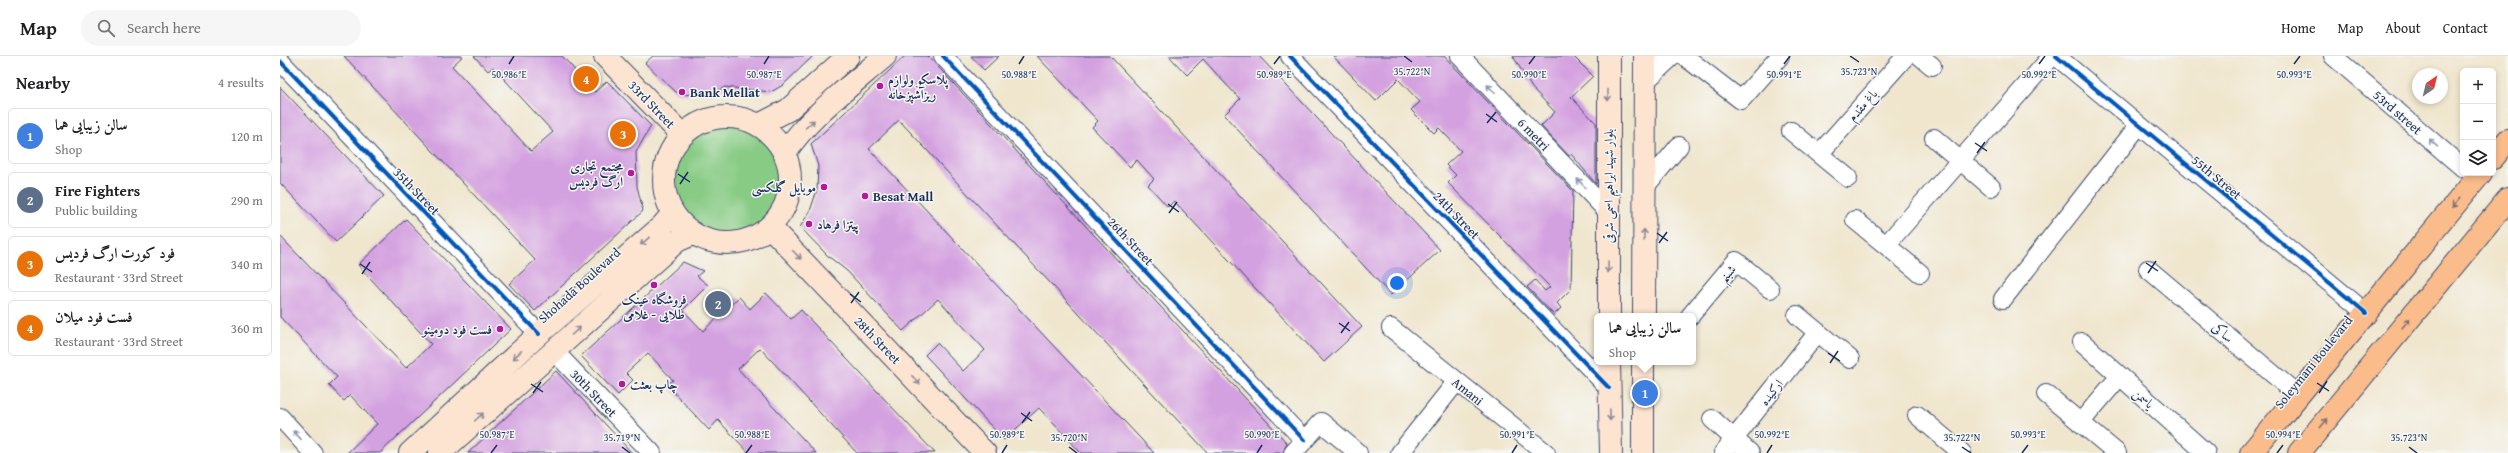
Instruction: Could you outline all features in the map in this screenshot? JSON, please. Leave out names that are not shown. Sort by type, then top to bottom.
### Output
[{"type":"main road","name":"33rd Street","points":[[605,56],[682,135]]},
{"type":"main road","points":[[760,126],[788,110],[848,56]]},
{"type":"main road","points":[[785,153],[794,139],[806,127],[885,56]]},
{"type":"main road","name":"بلوار شهید ابراهیم اسمی شرقی","points":[[1609,56],[1609,313]]},
{"type":"main road","points":[[1644,313],[1645,56]]},
{"type":"main road","points":[[733,117],[760,126],[774,138],[785,153],[790,172],[790,191],[784,209],[770,227],[755,237],[734,243],[713,242],[693,234],[681,225],[673,213],[665,194],[664,172],[669,152],[682,135],[695,125],[711,118],[733,117]]},
{"type":"main road","points":[[2496,154],[2508,140]]},
{"type":"main road","name":"Soleymani Boulevard","points":[[2251,453],[2366,313],[2470,176]]},
{"type":"main road","points":[[2299,453],[2508,199]]},
{"type":"main road","name":"Shohadā Boulevard","points":[[440,453],[546,342],[662,226],[673,213]]},
{"type":"main road","name":"28th Street","points":[[770,227],[985,453]]},
{"type":"main road","name":"Shohadā Boulevard","points":[[410,453],[546,342],[677,241],[693,234]]},
{"type":"main road","points":[[1609,365],[1611,453]]},
{"type":"main road","points":[[1643,453],[1646,365]]},
{"type":"street","name":"26th Street","points":[[943,56],[1299,447]]},
{"type":"street","name":"24th Street","points":[[1290,56],[1609,388]]},
{"type":"street","name":"6 metri","points":[[1460,56],[1608,212]]},
{"type":"street","points":[[1645,79],[1670,56]]},
{"type":"street","points":[[1684,56],[1741,100],[1780,56]]},
{"type":"street","name":"باغ مقدم","points":[[1819,154],[1906,56]]},
{"type":"street","points":[[1886,245],[2052,56]]},
{"type":"street","name":"55th Street","points":[[2056,56],[2366,313]]},
{"type":"street","name":"53rd street","points":[[2332,56],[2460,163]]},
{"type":"street","name":"35th Street","points":[[280,61],[546,342]]},
{"type":"street","points":[[2003,299],[2139,125]]},
{"type":"street","points":[[1791,131],[1848,178]]},
{"type":"street","points":[[1934,138],[1992,187]]},
{"type":"street","points":[[1644,188],[1679,146]]},
{"type":"street","points":[[1855,220],[1920,273]]},
{"type":"street","name":"شبنم","points":[[1693,313],[1736,261],[1770,288]]},
{"type":"street","name":"ساکی","points":[[2148,269],[2298,395]]},
{"type":"street","points":[[1797,314],[1850,359]]},
{"type":"street","name":"Amani","points":[[1390,328],[1546,453]]},
{"type":"street","name":"ارکیده","points":[[1723,453],[1818,332]]},
{"type":"street","name":"30th Street","points":[[546,342],[652,453]]},
{"type":"street","name":"یاسمن","points":[[2082,342],[2206,453]]},
{"type":"street","points":[[2080,423],[2120,376]]},
{"type":"street","points":[[1400,453],[1457,381]]},
{"type":"street","points":[[2046,394],[2117,453]]},
{"type":"street","points":[[1917,415],[1962,453]]},
{"type":"street","points":[[280,417],[313,453]]},
{"type":"street","points":[[1712,419],[1750,453]]},
{"type":"street","points":[[1299,447],[1321,422],[1358,453]]},
{"type":"green space","points":[[727,124],[748,128],[766,141],[779,159],[783,180],[779,201],[766,219],[748,232],[727,236],[706,232],[688,219],[675,201],[671,180],[675,159],[688,141],[706,128]]},
{"type":"building","points":[[344,56],[463,56],[452,66],[531,151],[553,132],[493,67],[488,71],[474,56],[562,56],[595,92],[607,81],[651,126],[636,152],[637,186],[643,211],[535,311],[509,284],[535,260]]},
{"type":"building","points":[[653,56],[813,56],[783,85],[771,92],[725,87],[713,93],[700,91],[689,95],[676,92],[645,63]]},
{"type":"building","points":[[905,56],[928,56],[1287,443],[1283,453],[1208,453],[899,120],[869,149],[1154,453],[1081,453],[1039,408],[1004,440],[925,355],[937,343],[963,371],[985,350],[938,299],[903,331],[847,271],[828,256],[800,227],[810,211],[817,190],[818,166],[811,144]]},
{"type":"building","points":[[971,56],[999,56],[984,70]]},
{"type":"building","points":[[1037,56],[1110,56],[1362,327],[1324,362],[1174,201],[1168,207],[1148,185],[1154,179],[1137,160],[1130,167],[1092,127],[1098,121]]},
{"type":"building","points":[[1169,56],[1259,56],[1440,250],[1391,295],[1224,115],[1240,99],[1203,59],[1187,75]]},
{"type":"building","points":[[1333,56],[1444,56],[1573,191],[1571,289],[1557,303],[1561,308],[1554,315],[1527,287],[1535,280],[1545,291],[1550,287],[1448,183],[1456,175],[1446,165],[1461,151],[1439,128],[1434,133],[1411,110],[1420,102],[1398,79],[1376,101]]},
{"type":"building","points":[[1513,56],[1573,56],[1593,76],[1571,97],[1596,123],[1596,184],[1571,154],[1569,156],[1541,126],[1555,112],[1532,88]]},
{"type":"building","points":[[280,87],[384,196],[336,242],[280,183]]},
{"type":"building","points":[[406,219],[511,329],[380,453],[347,453],[377,424],[350,395],[344,401],[329,385],[337,377],[280,317],[280,236],[406,368],[431,344],[358,265]]},
{"type":"building","points":[[683,262],[703,271],[697,276],[708,285],[683,310],[703,331],[739,297],[750,309],[766,293],[791,319],[801,310],[935,453],[857,453],[760,348],[738,369],[816,453],[749,453],[718,420],[709,430],[667,385],[673,380],[648,353],[626,373],[633,380],[618,395],[581,356]]},
{"type":"building","points":[[556,371],[632,453],[468,453],[502,421]]},
{"type":"cycle path","points":[[943,56],[1304,440]]},
{"type":"cycle path","points":[[1290,56],[1609,388]]},
{"type":"cycle path","points":[[2056,56],[2366,313]]},
{"type":"cycle path","points":[[280,61],[539,334]]},
{"type":"place","name":"فست فود میلان","points":[[586,79]]},
{"type":"place","name":"پلاسکو ولوازم ریزآشپزخانه","points":[[880,86]]},
{"type":"place","name":"Bank Mellat","points":[[682,92]]},
{"type":"place","name":"فود کورت ارگ فردیس","points":[[623,134]]},
{"type":"place","name":"مجتمع تجاری ارگ فردیس","points":[[631,173]]},
{"type":"place","name":"موبایل گلکسی","points":[[824,187]]},
{"type":"place","name":"Besat Mall","points":[[865,196]]},
{"type":"place","name":"پیتزا فرهاد","points":[[809,224]]},
{"type":"place","name":"فروشگاه عینک طلایی - غلامی","points":[[654,285]]},
{"type":"place","name":"Fire Fighters","points":[[718,304]]},
{"type":"place","name":"فست فود دومینو","points":[[500,329]]},
{"type":"place","name":"چاپ بعثت","points":[[622,384]]},
{"type":"place","name":"سالن زیبایی هما","points":[[1645,393]]}]
